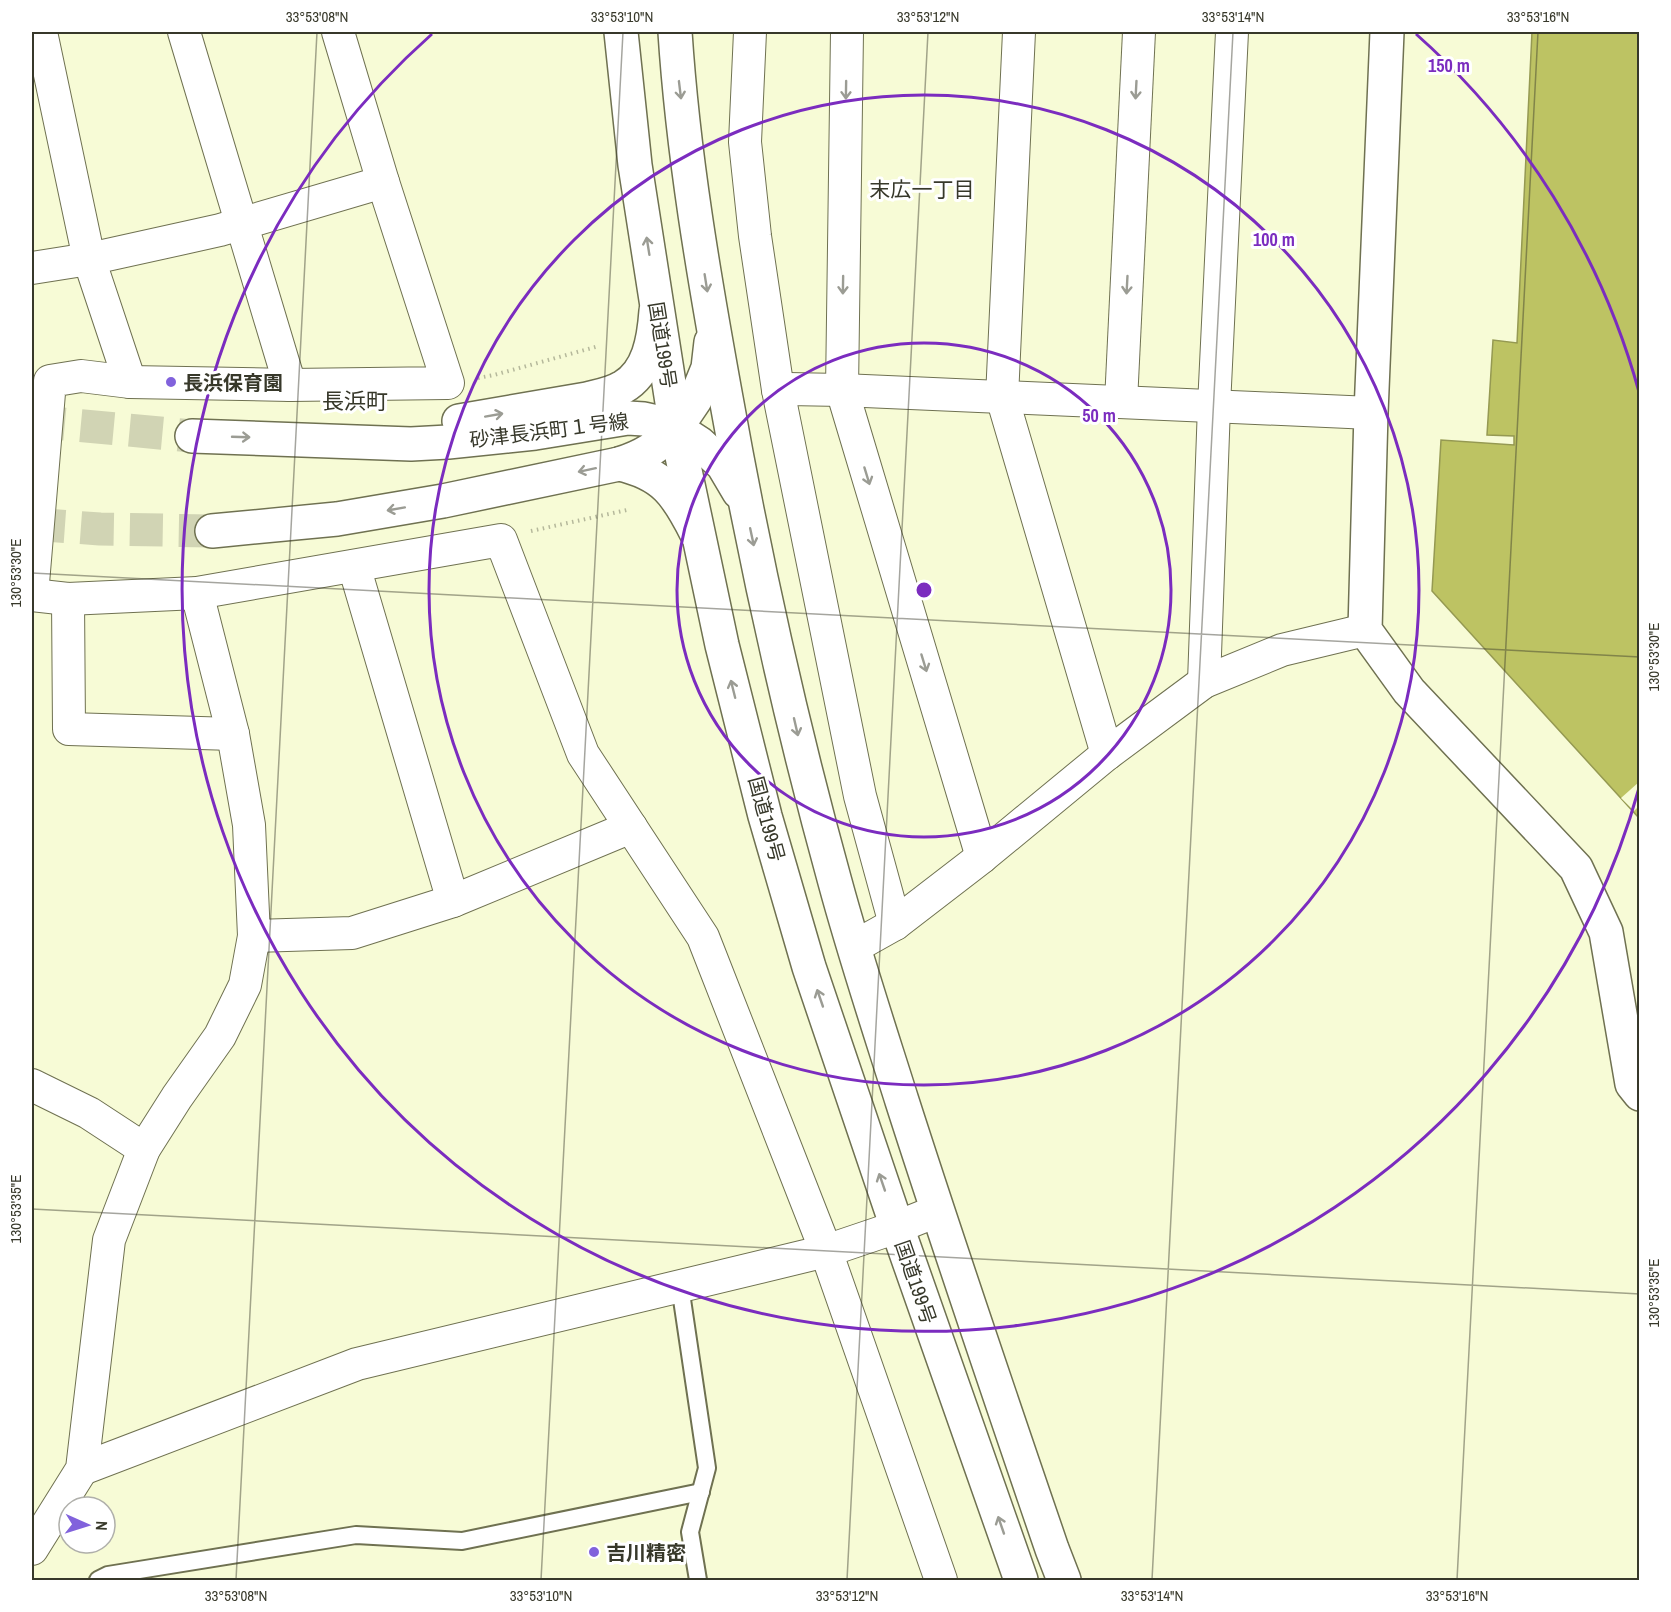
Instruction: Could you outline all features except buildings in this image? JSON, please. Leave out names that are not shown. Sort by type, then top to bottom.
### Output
[{"type":"main road","name":"国道199号","points":[[621,32],[635,165],[676,428],[722,645],[772,838],[809,967],[1021,1581]]},
{"type":"main road","points":[[675,32],[678,79],[694,211],[713,325],[744,501],[796,730],[854,948],[937,1211],[1064,1581]]},
{"type":"main road","points":[[1387,32],[1371,413],[1365,630],[1409,691],[1576,868],[1606,932],[1632,1084],[1640,1094]]},
{"type":"main road","points":[[290,439],[455,422],[607,394],[622,388],[633,380],[643,366],[649,353],[657,302]]},
{"type":"main road","points":[[713,325],[708,369],[695,400],[676,428],[699,443],[723,465],[744,501]]},
{"type":"main road","name":"砂津長浜町１号線","points":[[192,436],[411,444],[535,433],[628,418],[653,421],[676,428]]},
{"type":"main road","name":"砂津長浜町１号線","points":[[212,531],[337,519],[443,501],[619,464],[653,449],[676,428]]},
{"type":"main road","points":[[619,464],[634,467],[652,475],[669,490],[684,509],[699,538]]},
{"type":"street","points":[[41,32],[89,259],[129,382]]},
{"type":"street","points":[[184,32],[290,385]]},
{"type":"street","points":[[338,32],[383,182],[448,383],[290,385],[129,382],[81,376],[41,379],[32,595],[68,599],[197,593],[501,540],[583,754],[702,937],[826,1251],[941,1581]]},
{"type":"street","points":[[750,32],[745,142],[755,236],[778,390],[860,796],[896,924]]},
{"type":"street","points":[[847,32],[842,390],[982,857]]},
{"type":"street","points":[[1019,32],[1002,397],[1107,754]]},
{"type":"street","points":[[1121,402],[1139,32]]},
{"type":"street","points":[[1204,682],[1214,406],[1232,32]]},
{"type":"street","points":[[32,268],[89,259],[220,230],[383,182]]},
{"type":"street","points":[[778,390],[842,390],[1371,413]]},
{"type":"street","points":[[354,566],[453,901]]},
{"type":"street","points":[[32,1549],[82,1469],[109,1240],[144,1149],[220,1036],[245,985],[254,936],[249,825],[233,734],[197,593]]},
{"type":"street","points":[[68,599],[69,729],[233,734]]},
{"type":"street","points":[[854,948],[896,924],[1107,754],[1204,682],[1282,650],[1365,630]]},
{"type":"street","points":[[254,936],[352,933],[453,901],[631,827]]},
{"type":"street","points":[[32,1086],[89,1113],[144,1149]]},
{"type":"street","points":[[82,1469],[357,1364],[826,1251],[937,1211]]},
{"type":"lane","points":[[680,1286],[707,1468],[690,1532],[698,1581]]},
{"type":"lane","points":[[98,1581],[108,1575],[356,1535],[462,1541],[701,1492]]},
{"type":"path","points":[[448,383],[494,375],[599,346]]},
{"type":"path","points":[[527,532],[627,510]]},
{"type":"shaded area","points":[[1532,32],[1639,32],[1639,818],[1432,591],[1441,440],[1514,445],[1514,436],[1487,435],[1493,340],[1517,343]]},
{"type":"pier","points":[[1639,782],[1639,806],[1634,811],[1621,798]]},
{"type":"tunnel","points":[[32,421],[192,436]]},
{"type":"tunnel","points":[[32,524],[100,529],[212,531]]},
{"type":"place","name":"長浜保育園","points":[[171,382]]},
{"type":"place","name":"吉川精密","points":[[594,1552]]},
{"type":"district","name":"末広一丁目","points":[[922,189]]},
{"type":"district","name":"長浜町","points":[[355,401]]}]
